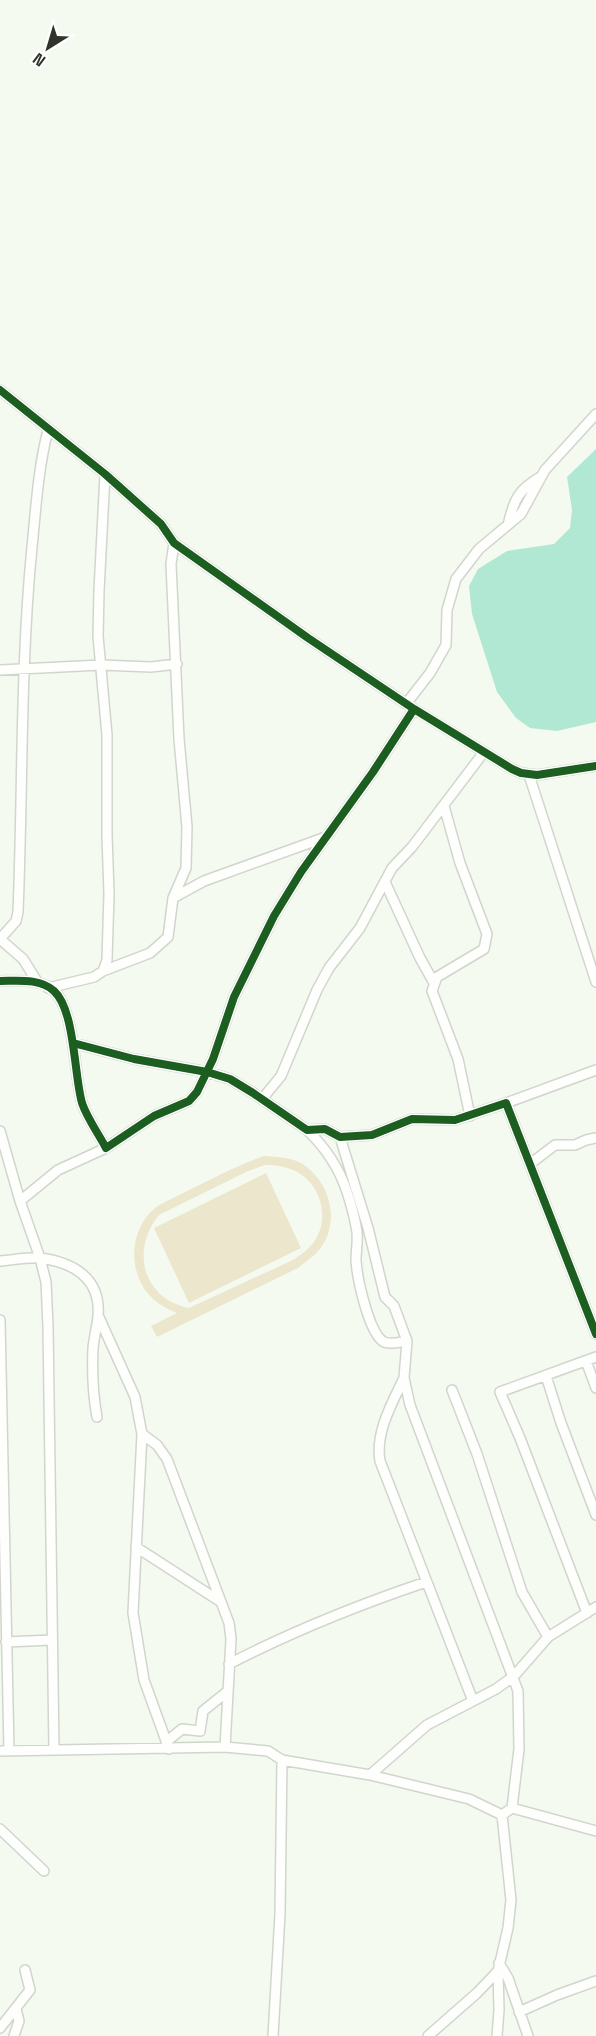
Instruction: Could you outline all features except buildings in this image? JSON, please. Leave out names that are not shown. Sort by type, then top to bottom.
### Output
[{"type":"street","points":[[0,390],[105,474],[161,524],[174,543],[270,612],[410,706],[512,769],[529,775],[545,775],[596,765]]},
{"type":"street","points":[[20,1201],[58,1170],[106,1148],[154,1116],[189,1101],[197,1092],[213,1059],[234,997],[255,952],[296,881],[373,772],[446,645],[447,610],[456,579],[479,549],[526,507],[542,476],[564,448],[596,414]]},
{"type":"street","points":[[38,983],[22,959],[0,939],[16,921],[18,912],[22,817],[23,670],[28,579],[39,471],[48,430]]},
{"type":"street","points":[[103,971],[107,960],[108,941],[108,785],[107,735],[98,636],[105,474]]},
{"type":"street","points":[[508,525],[518,494],[542,476]]},
{"type":"street","points":[[48,988],[94,977],[103,971],[150,953],[168,937],[173,898],[186,868],[187,837],[186,800],[179,739],[171,564],[174,543]]},
{"type":"street","points":[[0,670],[101,664],[151,667],[177,664]]},
{"type":"street","points":[[262,1099],[281,1076],[317,990],[329,968],[360,928],[392,868],[412,847],[484,752]]},
{"type":"street","points":[[529,775],[596,982]]},
{"type":"street","points":[[444,806],[460,863],[487,934],[484,950],[436,977],[432,991],[458,1059],[470,1116]]},
{"type":"street","points":[[173,898],[204,881],[326,837]]},
{"type":"street","points":[[385,882],[434,983]]},
{"type":"street","points":[[0,981],[38,983],[54,992],[60,1000],[73,1042],[76,1078],[83,1105],[106,1148]]},
{"type":"street","points":[[73,1042],[134,1059],[207,1072],[230,1079],[307,1130],[338,1168],[347,1192],[357,1233],[356,1262],[363,1297],[374,1330],[379,1338],[389,1344],[407,1341]]},
{"type":"street","points":[[307,1130],[325,1129],[340,1137],[372,1135],[412,1119],[455,1120],[596,1070]]},
{"type":"street","points":[[506,1103],[576,1288],[596,1334]]},
{"type":"street","points":[[0,1131],[46,1282],[54,1750]]},
{"type":"street","points":[[340,1137],[368,1228],[385,1297],[394,1306],[407,1341],[404,1378],[410,1405],[518,1691],[520,1737],[512,1808],[502,1815]]},
{"type":"street","points":[[530,1164],[555,1145],[575,1145],[596,1138]]},
{"type":"street","points":[[0,1261],[40,1258],[75,1268],[84,1274],[93,1285],[97,1296],[98,1315],[93,1351],[97,1417]]},
{"type":"street","points":[[98,1315],[135,1397],[141,1434],[134,1613],[144,1680],[167,1745]]},
{"type":"street","points":[[0,1320],[6,1642],[4,1751],[167,1745],[268,1751],[282,1760],[370,1775],[469,1799],[502,1815]]},
{"type":"street","points":[[587,1613],[500,1392],[596,1357]]},
{"type":"street","points":[[586,1361],[596,1388]]},
{"type":"street","points":[[546,1377],[596,1515]]},
{"type":"street","points":[[404,1378],[382,1432],[378,1454],[473,1701]]},
{"type":"street","points":[[452,1390],[477,1454],[522,1592],[548,1637]]},
{"type":"street","points":[[141,1434],[157,1445],[167,1459],[229,1623],[231,1639],[225,1747]]},
{"type":"street","points":[[136,1547],[221,1602]]},
{"type":"street","points":[[229,1664],[320,1620],[426,1582]]},
{"type":"street","points":[[370,1775],[427,1725],[496,1689],[514,1676],[548,1637],[596,1607]]},
{"type":"street","points":[[6,1642],[52,1640]]},
{"type":"street","points":[[167,1745],[182,1730],[200,1731],[203,1712],[228,1691]]},
{"type":"street","points":[[273,2036],[280,1914],[282,1760]]},
{"type":"street","points":[[512,1808],[596,1831]]},
{"type":"street","points":[[497,2036],[499,1967],[508,1928],[511,1900],[502,1815]]},
{"type":"street","points":[[0,1829],[44,1871]]},
{"type":"street","points":[[499,1967],[508,1978],[528,2036]]},
{"type":"street","points":[[428,2036],[477,1993],[499,1967]]},
{"type":"street","points":[[0,2028],[30,1990],[25,1970]]},
{"type":"street","points":[[519,2012],[596,1980]]},
{"type":"street","points":[[14,2036],[19,2020],[16,2009]]},
{"type":"shaded area","points":[[596,449],[596,722],[557,731],[530,728],[516,718],[497,692],[472,614],[469,586],[478,569],[507,551],[554,544],[570,528],[572,510],[567,477]]},
{"type":"shaded area","points":[[264,1156],[292,1160],[301,1163],[318,1178],[328,1198],[331,1220],[323,1245],[298,1268],[157,1337],[151,1326],[177,1313],[162,1306],[150,1296],[138,1277],[134,1253],[139,1229],[147,1216],[163,1203]],"holes":[[[265,1165],[293,1170],[309,1181],[315,1189],[322,1208],[322,1218],[321,1228],[312,1244],[293,1260],[189,1308],[173,1303],[161,1295],[152,1284],[146,1271],[144,1257],[145,1243],[159,1215],[248,1171]]]},
{"type":"shaded area","points":[[266,1173],[301,1248],[189,1303],[154,1228]]},
{"type":"cycle path","points":[[0,390],[105,474],[161,524],[174,543],[308,638],[414,709],[521,773],[537,775],[596,766]]},
{"type":"cycle path","points":[[0,981],[28,981],[42,984],[54,991],[61,1000],[70,1027],[82,1103],[106,1148],[154,1116],[189,1101],[197,1092],[213,1059],[234,997],[274,916],[301,872],[373,772],[414,709]]},
{"type":"cycle path","points":[[73,1043],[134,1059],[207,1072],[230,1079],[307,1130],[325,1129],[340,1137],[372,1135],[412,1119],[455,1120],[506,1103],[596,1334]]}]
